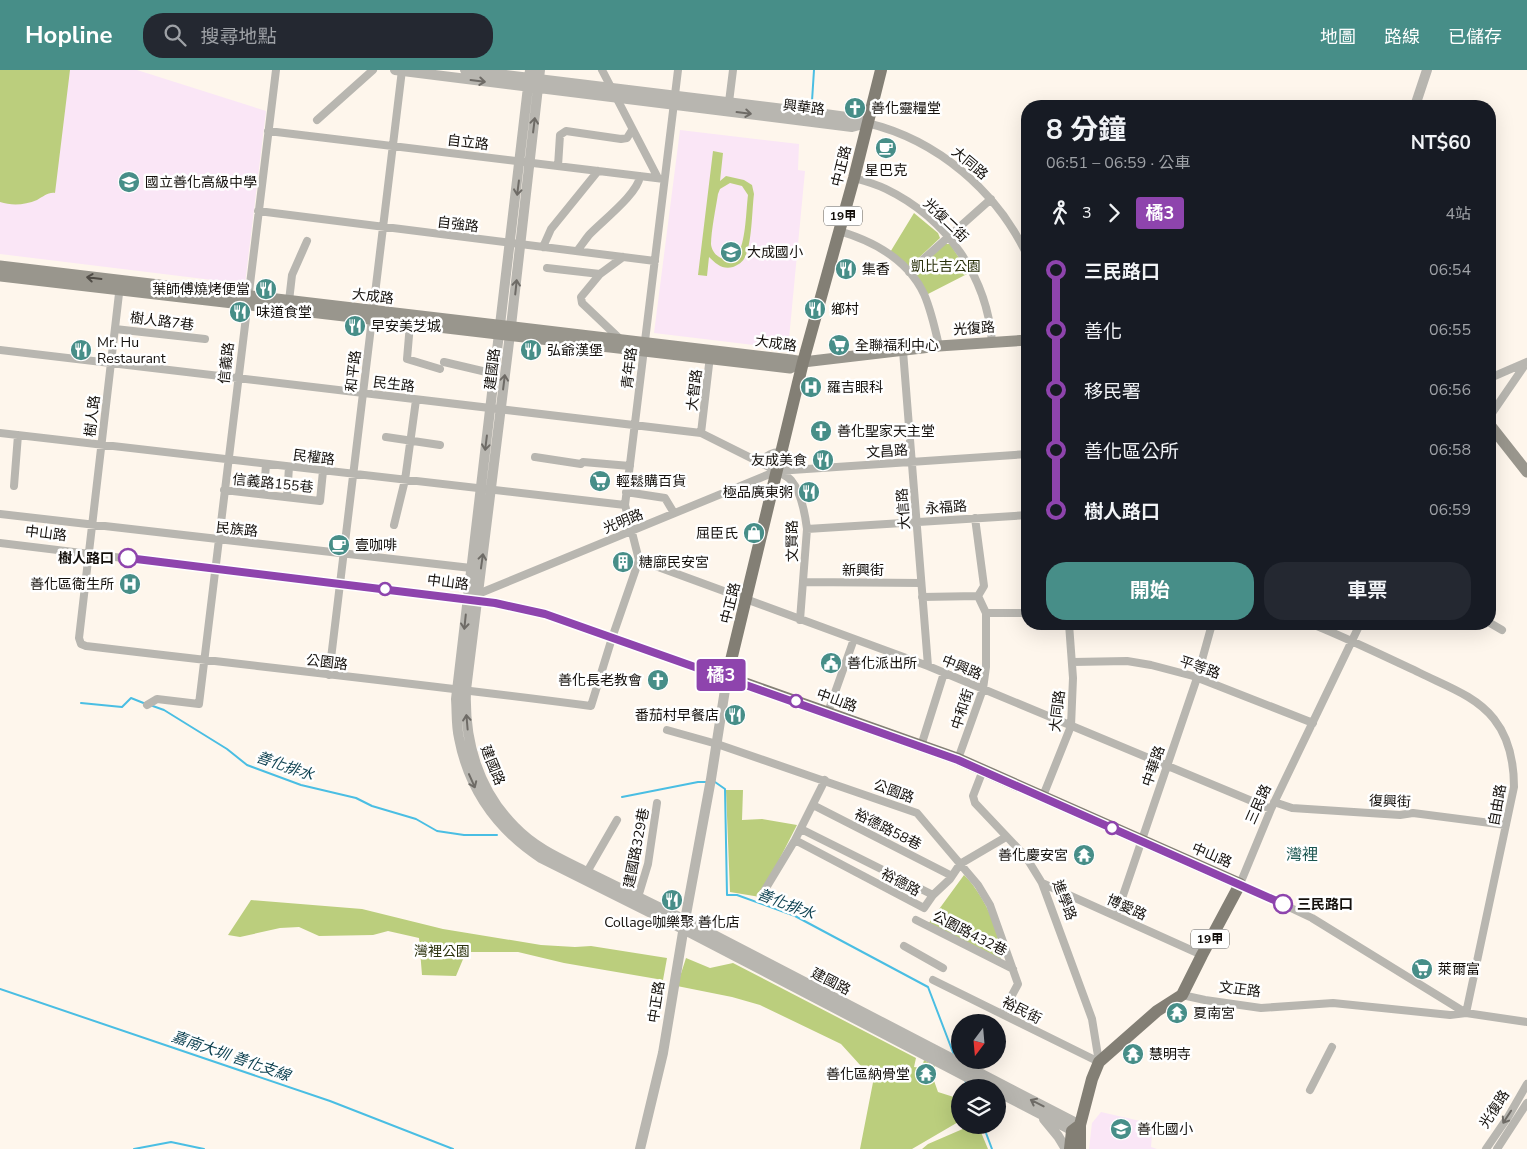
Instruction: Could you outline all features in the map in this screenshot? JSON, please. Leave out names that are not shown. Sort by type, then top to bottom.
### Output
[{"type":"main road","name":"中正路","points":[[727,677],[803,362],[854,178],[881,70]]},
{"type":"main road","name":"大成路","points":[[0,266],[120,286]]},
{"type":"main road","name":"大成路","points":[[0,276],[120,286],[644,347],[803,362]]},
{"type":"main road","name":"大成路","points":[[246,301],[290,301],[372,315],[410,324],[620,339],[644,347]]},
{"type":"main road","name":"光復路","points":[[803,362],[938,346],[1021,340]]},
{"type":"main road","points":[[1496,433],[1527,472]]},
{"type":"main road","name":"中山路","points":[[727,677],[828,712],[983,770],[1240,884]]},
{"type":"main road","name":"三民路","points":[[1182,995],[1240,884]]},
{"type":"main road","points":[[1068,1149],[1078,1130],[1092,1079],[1099,1062],[1157,1011],[1182,995]]},
{"type":"main road","points":[[1078,1130],[1080,1149]]},
{"type":"street","name":"信義路","points":[[147,705],[157,699],[198,704],[246,301],[276,70]]},
{"type":"street","points":[[317,120],[373,70]]},
{"type":"street","name":"興華路","points":[[399,70],[534,79]]},
{"type":"street","name":"和平路","points":[[328,675],[393,146],[399,70]]},
{"type":"street","name":"興華路","points":[[465,70],[852,127],[867,123]]},
{"type":"street","points":[[602,70],[632,130],[661,178]]},
{"type":"street","name":"青年路","points":[[639,560],[625,505],[626,492],[655,261],[661,178],[678,70]]},
{"type":"street","points":[[729,102],[733,70]]},
{"type":"street","points":[[1417,100],[1427,70]]},
{"type":"street","name":"建國路","points":[[534,79],[474,598],[457,715],[458,737],[473,786],[512,832],[541,858],[684,925],[951,1064]]},
{"type":"street","name":"興華路","points":[[674,100],[729,102],[854,118],[867,123]]},
{"type":"street","name":"大同路","points":[[867,123],[909,138],[935,152],[964,173],[990,199],[1011,226],[1021,244]]},
{"type":"street","points":[[558,166],[560,135],[566,131],[621,139],[627,138],[632,130]]},
{"type":"street","name":"自立路","points":[[268,131],[661,178]]},
{"type":"street","points":[[543,247],[551,229],[598,171]]},
{"type":"street","points":[[577,251],[588,236],[621,204],[639,182],[640,176]]},
{"type":"street","name":"光復二街","points":[[854,178],[885,189],[902,198],[924,213],[948,236],[961,252],[979,285],[991,328],[992,342]]},
{"type":"street","points":[[909,272],[990,199]]},
{"type":"street","name":"自強路","points":[[258,211],[655,261]]},
{"type":"street","points":[[839,230],[874,244],[887,252],[909,272],[928,304],[938,346]]},
{"type":"street","points":[[290,301],[292,275],[307,241]]},
{"type":"street","points":[[620,339],[582,303],[581,297],[600,274],[623,257]]},
{"type":"street","points":[[547,268],[600,274]]},
{"type":"street","name":"樹人路","points":[[89,553],[120,286]]},
{"type":"street","points":[[410,324],[407,359],[495,374]]},
{"type":"street","name":"樹人路7巷","points":[[115,328],[205,339]]},
{"type":"street","name":"建國路","points":[[496,409],[495,374],[506,330]]},
{"type":"street","name":"民生路","points":[[0,350],[701,434],[777,471]]},
{"type":"street","name":"大信路","points":[[903,351],[928,666]]},
{"type":"street","name":"大智路","points":[[701,434],[711,354]]},
{"type":"street","points":[[1496,375],[1527,362]]},
{"type":"street","points":[[1496,407],[1527,362]]},
{"type":"street","points":[[394,526],[405,480],[416,400]]},
{"type":"street","name":"民權路","points":[[0,433],[625,505]]},
{"type":"street","points":[[14,486],[18,435]]},
{"type":"street","points":[[386,437],[440,445]]},
{"type":"street","points":[[761,463],[770,454],[782,452],[794,459],[798,470]]},
{"type":"street","name":"文昌路","points":[[777,471],[1021,454]]},
{"type":"street","points":[[535,457],[581,464],[583,462],[630,466]]},
{"type":"street","points":[[264,494],[266,464]]},
{"type":"street","points":[[287,497],[289,467]]},
{"type":"street","name":"信義路155巷","points":[[224,490],[320,501],[323,471]]},
{"type":"street","name":"文賢路","points":[[777,471],[788,477],[793,484],[806,516],[804,582],[800,620]]},
{"type":"street","name":"光明路","points":[[474,598],[777,471]]},
{"type":"street","points":[[773,489],[783,490],[793,484]]},
{"type":"street","name":"建國路","points":[[474,598],[471,568],[486,489]]},
{"type":"street","points":[[626,492],[665,498],[674,513]]},
{"type":"street","name":"民族路","points":[[0,514],[471,568]]},
{"type":"street","name":"永福路","points":[[807,529],[1021,515]]},
{"type":"street","points":[[922,597],[978,596],[984,586],[976,518]]},
{"type":"street","name":"中山路","points":[[0,542],[339,584],[474,598],[545,614],[727,677]]},
{"type":"street","name":"公園路","points":[[89,553],[79,638],[81,644],[86,646],[462,689],[591,706],[612,638]]},
{"type":"street","points":[[612,638],[639,560]]},
{"type":"street","name":"中興路","points":[[639,560],[928,666],[1071,726],[1272,806]]},
{"type":"street","name":"新興街","points":[[804,582],[921,583]]},
{"type":"street","name":"中和街","points":[[958,760],[983,689],[986,667],[986,613],[978,596]]},
{"type":"street","points":[[986,613],[1021,613]]},
{"type":"street","points":[[1496,626],[1502,630]]},
{"type":"street","name":"大同路","points":[[1043,796],[1071,726],[1073,662],[1070,630]]},
{"type":"street","name":"中華路","points":[[1116,916],[1197,678],[1210,630]]},
{"type":"street","name":"自由路","points":[[1327,630],[1352,640],[1469,697],[1488,711],[1495,720],[1507,744],[1514,772],[1514,787],[1466,1013]]},
{"type":"street","name":"三民路","points":[[1240,884],[1272,806],[1357,630]]},
{"type":"street","points":[[828,712],[854,639]]},
{"type":"street","name":"平等路","points":[[1073,662],[1127,661],[1151,664],[1197,678],[1313,724]]},
{"type":"street","points":[[921,746],[944,673]]},
{"type":"street","name":"中正路","points":[[640,1149],[663,1053],[684,925],[711,782],[727,677]]},
{"type":"street","name":"公園路","points":[[667,730],[717,744],[917,813],[978,885],[990,904],[1018,984],[1002,1014]]},
{"type":"street","name":"進學路","points":[[983,770],[973,796],[975,803],[1026,857],[1042,883],[1092,1019],[1099,1062]]},
{"type":"street","points":[[763,893],[795,840],[825,780]]},
{"type":"street","name":"建國路329巷","points":[[638,897],[648,864],[657,803]]},
{"type":"street","name":"裕德路58巷","points":[[813,805],[952,876]]},
{"type":"street","name":"復興街","points":[[1272,806],[1400,815],[1412,814],[1506,825]]},
{"type":"street","points":[[587,872],[617,820]]},
{"type":"street","points":[[801,828],[933,895]]},
{"type":"street","name":"建國路","points":[[512,832],[524,835],[546,852],[638,897],[684,925]]},
{"type":"street","name":"裕德路","points":[[795,840],[924,908],[960,864],[1006,836]]},
{"type":"street","name":"博愛路","points":[[1042,883],[1202,955]]},
{"type":"street","name":"中山路","points":[[1240,884],[1312,918],[1466,1013],[1527,1022]]},
{"type":"street","name":"公園路432巷","points":[[916,920],[1013,969]]},
{"type":"street","points":[[904,946],[943,968]]},
{"type":"street","name":"裕民街","points":[[933,980],[1002,1014]]},
{"type":"street","name":"文正路","points":[[1182,995],[1261,1008],[1333,1003],[1450,1015],[1466,1013]]},
{"type":"street","name":"裕民街","points":[[1006,1016],[1099,1062]]},
{"type":"street","points":[[1310,1090],[1332,1047]]},
{"type":"street","name":"建國路","points":[[960,1069],[975,1079]]},
{"type":"street","name":"建國路","points":[[961,1069],[1078,1130]]},
{"type":"street","name":"光復路","points":[[1486,1149],[1508,1117],[1527,1084]]},
{"type":"street","points":[[1006,1096],[1040,1114],[1078,1130]]},
{"type":"street","name":"光復路","points":[[1497,1149],[1527,1103]]},
{"type":"street","points":[[1040,1114],[1068,1149]]},
{"type":"shaded area","name":"國立善化高級中學","points":[[0,70],[137,70],[266,111],[245,284],[0,254]]},
{"type":"shaded area","name":"大成國小","points":[[680,130],[799,144],[798,170],[805,171],[788,349],[654,333]]},
{"type":"shaded area","name":"善化國小","points":[[1101,1112],[1149,1123],[1152,1135],[1151,1147],[1157,1149],[1089,1149],[1092,1123]]},
{"type":"green space","points":[[0,70],[70,70],[55,193],[23,204],[0,202]]},
{"type":"green space","points":[[713,151],[723,153],[720,181],[726,176],[744,180],[752,185],[754,194],[750,236],[747,251],[740,263],[726,268],[717,264],[709,257],[707,276],[698,275]],"holes":[[[730,183],[742,186],[748,195],[741,246],[736,256],[731,259],[722,258],[715,253],[711,244],[718,194],[720,189]]]},
{"type":"green space","points":[[914,213],[938,233],[940,238],[909,267],[889,254]]},
{"type":"green space","name":"凱比吉公園","points":[[945,244],[950,244],[969,273],[928,294],[914,271]]},
{"type":"green space","points":[[726,790],[743,790],[742,820],[762,819],[797,825],[760,897],[730,892]]},
{"type":"green space","points":[[964,875],[978,892],[990,914],[999,938],[1001,959],[926,927]]},
{"type":"green space","name":"灣裡公園","points":[[251,900],[362,909],[443,929],[541,945],[591,946],[667,958],[663,980],[564,963],[518,952],[466,952],[456,976],[422,975],[419,938],[388,931],[373,935],[319,936],[299,927],[280,928],[240,937],[228,935]]},
{"type":"green space","points":[[686,958],[710,968],[733,963],[916,1058],[914,1067],[922,1068],[924,1060],[935,1066],[932,1075],[938,1092],[951,1096],[951,1126],[912,1149],[860,1149],[876,1067],[861,1066],[841,1044],[760,1005],[732,997],[677,986]]},
{"type":"green space","points":[[951,1134],[982,1134],[988,1149],[922,1149],[928,1144]]},
{"type":"waterway","points":[[812,101],[814,70]]},
{"type":"waterway","name":"善化排水","points":[[81,703],[122,707],[131,698],[146,704]]},
{"type":"waterway","name":"善化排水","points":[[150,705],[164,710],[227,749],[247,765],[301,785],[356,798],[372,806],[416,819],[437,831],[464,835],[497,835]]},
{"type":"waterway","name":"善化排水","points":[[622,797],[706,782]]},
{"type":"waterway","name":"善化排水","points":[[715,782],[725,789],[727,895],[737,895],[795,916],[928,987],[951,1047]]},
{"type":"waterway","name":"嘉南大圳 善化支線","points":[[0,989],[330,1101],[453,1149]]},
{"type":"waterway","name":"善化排水","points":[[986,1134],[992,1149]]},
{"type":"waterway","points":[[134,1149],[171,1142],[204,1149]]},
{"type":"bus line","name":"橘3","points":[[128,558],[495,603],[545,614],[828,712],[958,760],[1017,784],[1283,904]]},
{"type":"place","name":"善化靈糧堂","points":[[855,108]]},
{"type":"place","name":"星巴克","points":[[886,148]]},
{"type":"place","name":"國立善化高級中學","points":[[129,182]]},
{"type":"place","name":"大成國小","points":[[731,252]]},
{"type":"place","name":"集香","points":[[846,269]]},
{"type":"place","name":"葉師傅燒烤便當","points":[[266,289]]},
{"type":"place","name":"鄉村","points":[[815,309]]},
{"type":"place","name":"味道食堂","points":[[240,312]]},
{"type":"place","name":"早安美芝城","points":[[355,326]]},
{"type":"place","name":"全聯福利中心","points":[[839,345]]},
{"type":"place","name":"Mr. Hu Restaurant","points":[[81,350]]},
{"type":"place","name":"弘爺漢堡","points":[[531,350]]},
{"type":"place","name":"羅吉眼科","points":[[811,387]]},
{"type":"place","name":"善化聖家天主堂","points":[[821,431]]},
{"type":"place","name":"友成美食","points":[[823,460]]},
{"type":"place","name":"輕鬆購百貨","points":[[600,481]]},
{"type":"place","name":"極品廣東粥","points":[[809,492]]},
{"type":"place","name":"屈臣氏","points":[[754,533]]},
{"type":"place","name":"壹咖啡","points":[[339,545]]},
{"type":"place","name":"樹人路口","points":[[128,558]]},
{"type":"place","name":"糖廍民安宮","points":[[623,562]]},
{"type":"place","name":"善化區衛生所","points":[[130,584]]},
{"type":"place","name":"善化派出所","points":[[831,663]]},
{"type":"place","name":"善化長老教會","points":[[658,680]]},
{"type":"place","name":"番茄村早餐店","points":[[735,715]]},
{"type":"place","name":"善化慶安宮","points":[[1084,855]]},
{"type":"place","name":"Collage咖樂聚 善化店","points":[[672,900]]},
{"type":"place","name":"三民路口","points":[[1283,904]]},
{"type":"place","name":"萊爾富","points":[[1422,969]]},
{"type":"place","name":"夏南宮","points":[[1177,1013]]},
{"type":"place","name":"慧明寺","points":[[1133,1054]]},
{"type":"place","name":"善化區納骨堂","points":[[926,1074]]},
{"type":"place","name":"善化國小","points":[[1121,1129]]},
{"type":"district","name":"灣裡","points":[[1302,854]]}]
